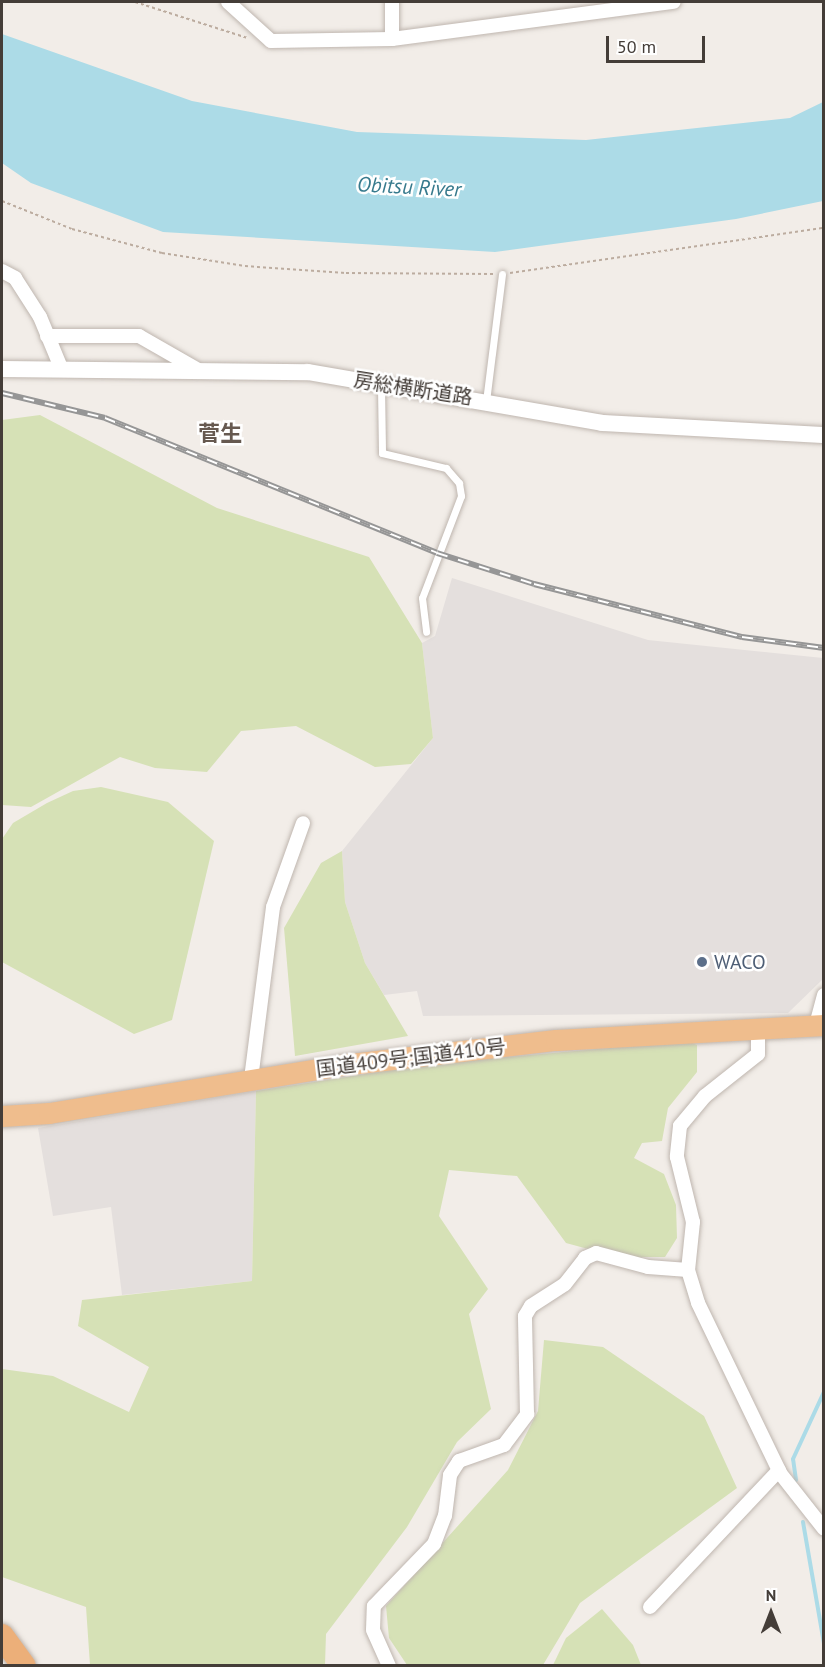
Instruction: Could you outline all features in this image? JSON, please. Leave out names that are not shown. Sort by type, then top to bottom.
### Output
[{"type":"highway","name":"国道409号;国道410号","points":[[2,1116],[49,1113],[251,1079],[556,1040],[820,1025]]},
{"type":"highway","points":[[2,1636],[24,1665]]},
{"type":"street","points":[[228,2],[271,41],[392,39],[674,2]]},
{"type":"street","points":[[392,2],[392,39]]},
{"type":"street","points":[[2,271],[15,278],[47,336],[62,370]]},
{"type":"street","points":[[47,336],[139,336],[200,371]]},
{"type":"street","name":"房総横断道路","points":[[2,369],[308,372],[486,401],[602,423],[824,435]]},
{"type":"street","points":[[251,1079],[273,908],[303,823]]},
{"type":"street","points":[[820,1025],[824,995]]},
{"type":"street","points":[[758,1029],[758,1054],[705,1096],[680,1126],[677,1157],[693,1222],[688,1270],[698,1303],[779,1470],[824,1529]]},
{"type":"street","points":[[389,1665],[373,1630],[374,1606],[434,1544],[445,1516],[450,1475],[459,1461],[504,1445],[527,1414],[525,1316],[531,1306],[565,1284],[585,1258],[596,1253],[648,1266],[688,1270]]},
{"type":"street","points":[[651,1607],[779,1470]]},
{"type":"lane","points":[[486,401],[502,274]]},
{"type":"lane","points":[[381,384],[382,453],[446,468],[459,483],[461,496],[422,598],[426,632]]},
{"type":"path","points":[[135,2],[231,36],[271,41]]},
{"type":"path","points":[[2,201],[82,232],[162,253],[245,266],[346,273],[502,274],[824,228]]},
{"type":"shaded area","points":[[452,578],[648,640],[823,658],[823,979],[788,1013],[423,1016],[417,991],[384,995],[365,963],[345,902],[342,851],[433,738],[422,643],[435,636]]},
{"type":"shaded area","points":[[256,1091],[252,1281],[122,1295],[111,1207],[53,1216],[38,1128]]},
{"type":"green space","points":[[40,415],[217,508],[369,557],[422,643],[433,738],[411,764],[375,767],[296,726],[241,731],[207,772],[155,768],[120,757],[31,807],[2,805],[2,420]]},
{"type":"green space","points":[[101,787],[168,802],[214,841],[172,1020],[134,1034],[2,962],[2,839],[13,823],[47,803],[73,791]]},
{"type":"green space","points":[[342,851],[345,902],[365,963],[408,1036],[295,1056],[284,928],[321,863]]},
{"type":"green space","points":[[687,1041],[697,1045],[697,1072],[668,1108],[662,1141],[642,1143],[634,1158],[664,1174],[676,1205],[677,1238],[665,1257],[642,1257],[636,1262],[566,1243],[517,1176],[449,1170],[439,1216],[488,1289],[469,1314],[491,1409],[457,1442],[407,1527],[326,1634],[325,1665],[90,1665],[86,1607],[2,1577],[2,1369],[53,1376],[129,1412],[149,1367],[78,1326],[82,1300],[252,1281],[256,1091],[430,1064]]},
{"type":"green space","points":[[544,1340],[603,1347],[704,1416],[737,1488],[580,1603],[543,1665],[407,1665],[389,1638],[386,1606],[508,1470],[538,1411]]},
{"type":"green space","points":[[602,1609],[633,1645],[641,1665],[553,1665],[566,1638]]},
{"type":"water","name":"Obitsu River","points":[[2,34],[192,101],[357,132],[586,140],[790,118],[823,102],[823,201],[736,219],[495,252],[163,232],[31,183],[2,163]]},
{"type":"waterway","points":[[796,1480],[793,1459],[824,1392]]},
{"type":"waterway","points":[[803,1522],[824,1644]]},
{"type":"railway","points":[[2,393],[105,418],[437,553],[534,584],[742,637],[824,648]]},
{"type":"place","name":"WACO","points":[[702,962]]},
{"type":"district","name":"菅生","points":[[220,434]]}]
